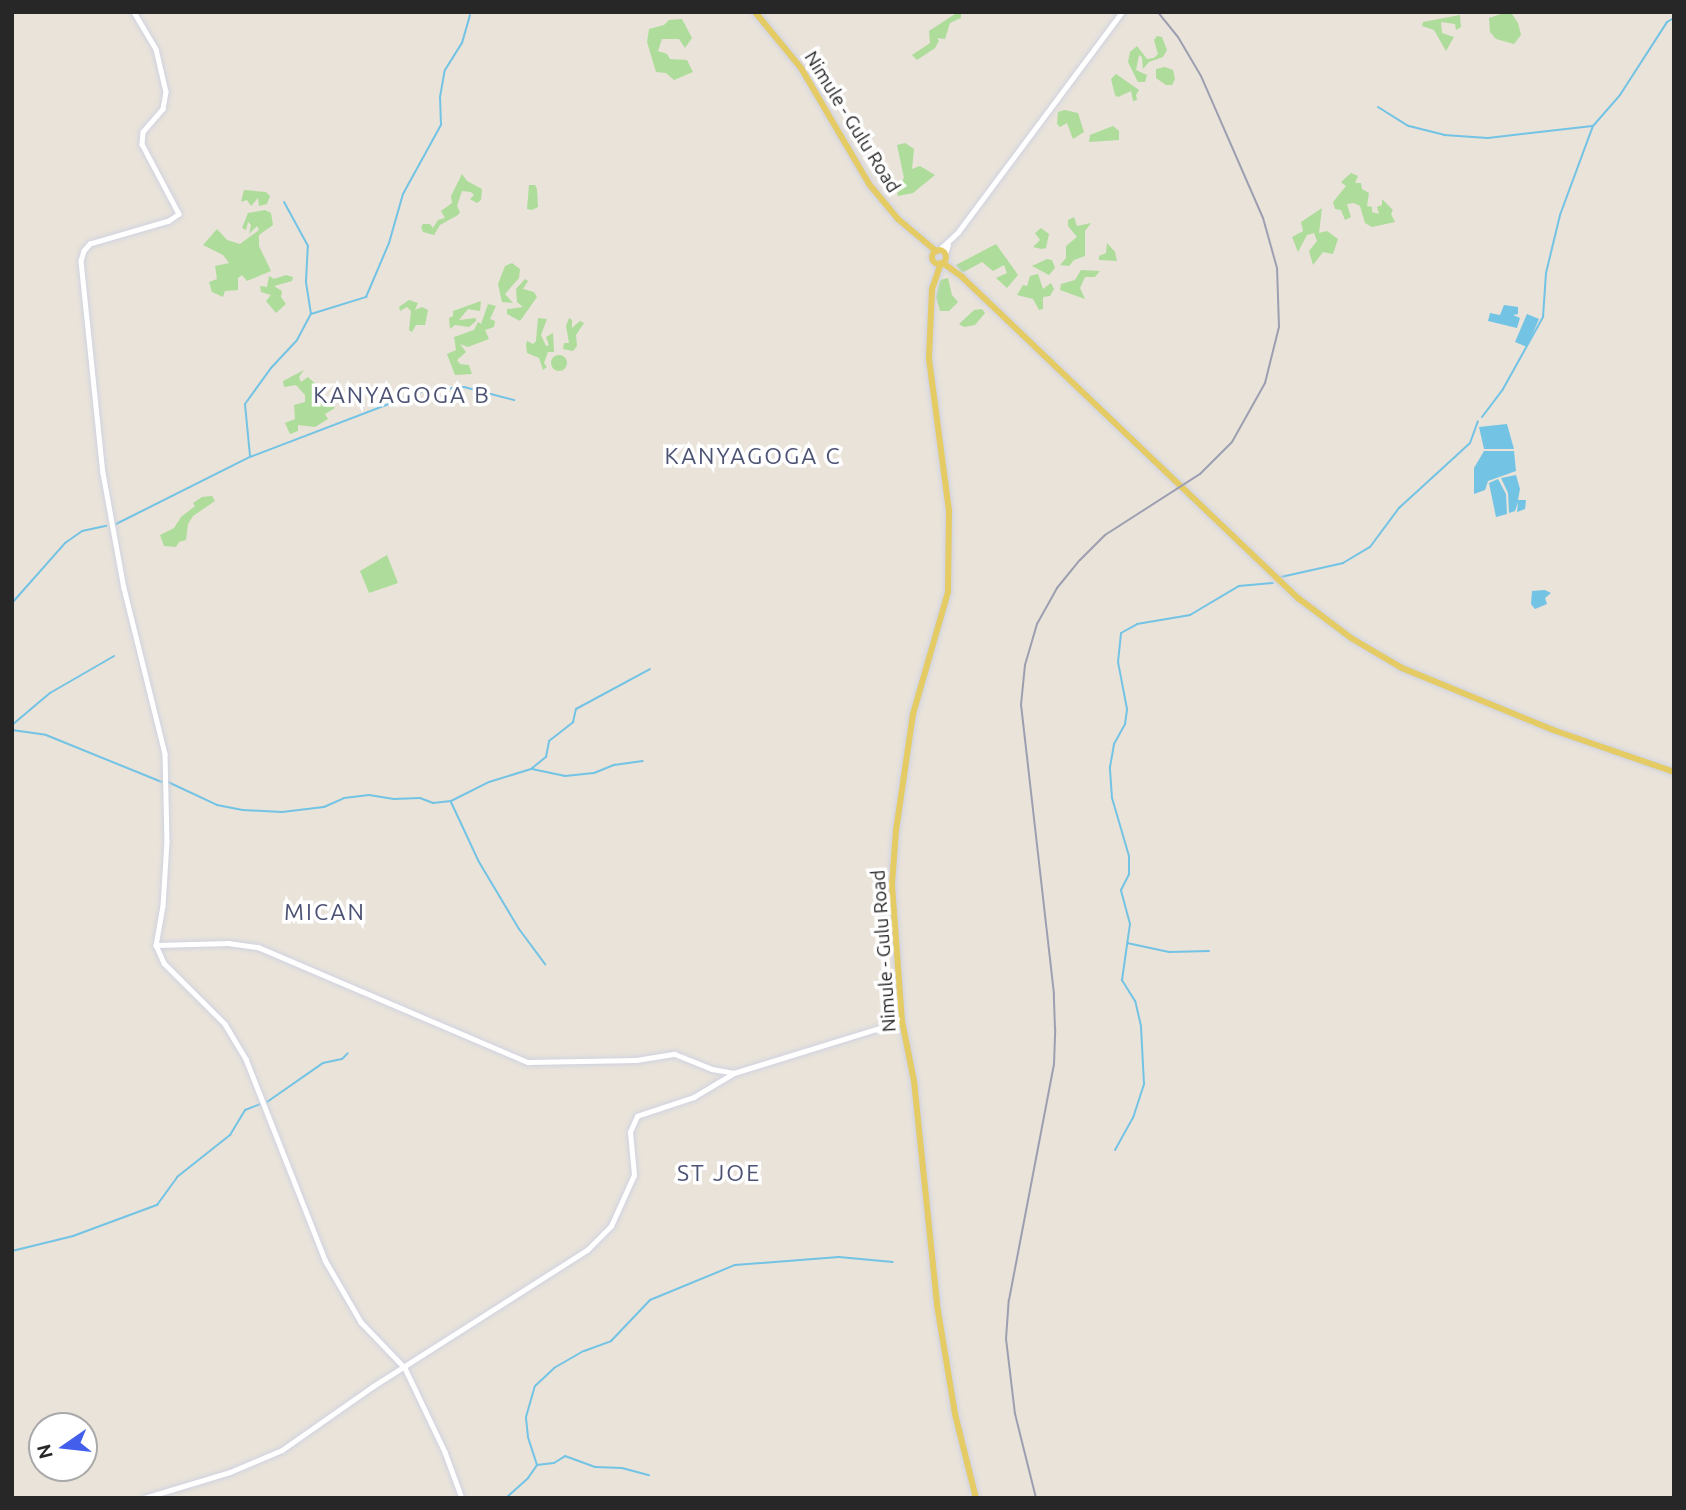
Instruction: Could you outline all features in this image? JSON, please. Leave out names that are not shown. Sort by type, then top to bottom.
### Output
[{"type":"main road","name":"Nimule - Gulu Road","points":[[755,12],[801,68],[869,184],[891,212],[940,257],[935,278],[929,359],[946,480],[948,571],[945,608],[913,714],[896,830],[892,885],[902,1021],[914,1081],[937,1305],[955,1414],[976,1498]]},
{"type":"main road","points":[[940,257],[1297,598],[1351,638],[1402,668],[1553,730],[1674,772]]},
{"type":"street","points":[[134,12],[155,45],[166,92],[164,106],[143,132],[142,144],[179,214],[169,221],[90,244],[81,261],[103,472],[124,588],[165,754],[167,841],[163,906],[156,945],[163,963],[225,1024],[237,1043],[277,1131],[325,1260],[361,1323],[405,1368],[445,1452],[462,1498]]},
{"type":"street","points":[[940,257],[1122,12]]},
{"type":"street","points":[[156,945],[228,943],[258,947],[528,1062],[636,1060],[675,1054],[712,1069],[734,1073]]},
{"type":"street","points":[[145,1498],[267,1458],[603,1237],[624,1202],[634,1175],[630,1132],[637,1116],[695,1097],[734,1073],[902,1021]]},
{"type":"green space","points":[[961,12],[961,18],[950,23],[945,39],[937,38],[939,41],[935,48],[917,60],[912,55],[930,43],[929,31]]},
{"type":"green space","points":[[1512,14],[1518,23],[1521,35],[1514,44],[1496,39],[1490,32],[1489,18]]},
{"type":"green space","points":[[1460,15],[1461,27],[1456,30],[1455,24],[1441,22],[1442,33],[1454,37],[1446,51],[1434,30],[1422,26],[1423,22]]},
{"type":"green space","points":[[682,19],[692,38],[685,48],[679,39],[662,39],[658,51],[667,54],[670,59],[687,60],[693,72],[674,80],[666,73],[656,72],[647,42],[649,29],[664,25],[669,20]]},
{"type":"green space","points":[[1157,36],[1162,37],[1167,50],[1163,57],[1149,62],[1143,69],[1142,57],[1139,55],[1136,70],[1147,75],[1145,82],[1138,82],[1128,62],[1130,52],[1137,46],[1147,59],[1154,58],[1158,54],[1154,40]]},
{"type":"green space","points":[[1165,67],[1173,70],[1175,79],[1172,85],[1166,85],[1156,78],[1156,69]]},
{"type":"green space","points":[[1116,74],[1139,90],[1137,100],[1133,101],[1131,91],[1118,97],[1115,95],[1111,79]]},
{"type":"green space","points":[[1065,110],[1078,113],[1084,132],[1073,139],[1067,123],[1060,127],[1057,124],[1058,112]]},
{"type":"green space","points":[[1113,126],[1119,131],[1119,140],[1089,142],[1090,135]]},
{"type":"green space","points":[[905,143],[914,149],[912,169],[920,166],[935,175],[913,193],[898,196],[896,188],[904,178],[897,145]]},
{"type":"green space","points":[[1351,173],[1358,176],[1355,183],[1361,183],[1362,189],[1369,193],[1367,206],[1372,207],[1372,212],[1379,214],[1377,207],[1382,205],[1382,199],[1393,210],[1391,214],[1395,222],[1372,227],[1365,223],[1360,206],[1354,203],[1347,204],[1351,217],[1345,220],[1341,210],[1335,209],[1333,202],[1346,186],[1341,182]]},
{"type":"green space","points":[[462,174],[467,181],[482,189],[481,200],[477,203],[470,199],[474,195],[471,192],[462,191],[457,206],[460,212],[458,215],[440,225],[434,235],[423,232],[423,224],[430,224],[433,228],[438,220],[445,218],[441,211],[452,203],[451,196]]},
{"type":"green space","points":[[529,185],[535,185],[537,189],[538,207],[532,210],[527,209]]},
{"type":"green space","points":[[244,190],[266,192],[270,196],[267,204],[259,206],[258,198],[251,206],[247,200],[241,202]]},
{"type":"green space","points":[[1322,208],[1319,233],[1327,231],[1338,239],[1333,254],[1323,252],[1313,265],[1309,251],[1317,241],[1314,233],[1307,235],[1298,252],[1292,237],[1303,231],[1301,222]]},
{"type":"green space","points":[[265,210],[271,213],[273,225],[259,235],[259,246],[271,271],[247,281],[242,275],[238,278],[238,290],[225,291],[223,297],[212,292],[209,282],[217,279],[215,266],[229,263],[223,255],[203,245],[217,229],[227,240],[240,244],[259,230],[257,226],[249,234],[251,225],[248,222],[246,230],[242,228],[248,213]]},
{"type":"green space","points":[[1074,217],[1077,226],[1091,223],[1085,231],[1085,256],[1074,260],[1069,266],[1060,265],[1066,258],[1066,246],[1077,237],[1068,226],[1068,220]]},
{"type":"green space","points":[[1041,228],[1049,234],[1046,248],[1042,249],[1033,247],[1040,240],[1035,233]]},
{"type":"green space","points":[[1107,243],[1115,252],[1117,261],[1099,260],[1099,256],[1106,253]]},
{"type":"green space","points":[[996,244],[1018,275],[1007,288],[996,278],[1007,273],[1004,265],[993,271],[982,262],[962,273],[956,265]]},
{"type":"green space","points":[[1047,259],[1052,260],[1055,268],[1049,275],[1032,266]]},
{"type":"green space","points":[[512,263],[520,269],[519,278],[505,294],[513,303],[502,302],[498,284],[505,266]]},
{"type":"green space","points":[[1081,270],[1100,271],[1095,277],[1085,277],[1080,288],[1085,299],[1060,290],[1061,284],[1075,280]]},
{"type":"green space","points":[[1038,274],[1043,289],[1051,283],[1054,289],[1050,296],[1043,297],[1043,309],[1039,310],[1033,299],[1017,295],[1023,285],[1027,286],[1030,276]]},
{"type":"green space","points":[[286,275],[293,277],[292,281],[274,286],[282,291],[281,297],[286,304],[276,313],[266,301],[271,295],[261,292],[260,286],[267,287],[269,276],[274,279]]},
{"type":"green space","points":[[948,278],[952,295],[958,302],[949,311],[940,311],[936,297],[940,280]]},
{"type":"green space","points":[[525,279],[528,281],[523,289],[534,292],[537,297],[520,321],[507,314],[507,309],[523,307],[517,302],[516,289]]},
{"type":"green space","points":[[409,300],[418,303],[415,310],[422,307],[428,310],[425,325],[416,325],[412,332],[409,330],[411,311],[407,307],[400,311],[399,307]]},
{"type":"green space","points":[[481,301],[480,311],[468,309],[459,320],[476,318],[476,321],[469,327],[455,325],[450,329],[449,318],[453,316],[453,311]]},
{"type":"green space","points":[[488,304],[496,306],[490,319],[495,321],[494,327],[485,330],[489,339],[468,347],[460,344],[466,352],[457,360],[460,364],[469,365],[472,374],[455,375],[447,354],[456,350],[454,337],[474,330],[478,322],[481,324]]},
{"type":"green space","points":[[982,309],[985,313],[975,325],[964,327],[959,324],[974,310]]},
{"type":"green space","points":[[538,318],[547,319],[541,335],[546,346],[549,345],[546,337],[553,333],[554,352],[548,352],[544,363],[547,367],[543,370],[539,358],[527,353],[526,345],[527,341],[533,344],[536,341]]},
{"type":"green space","points":[[569,318],[572,320],[572,328],[580,321],[584,323],[576,335],[577,346],[573,351],[563,349],[564,343],[569,343],[566,326]]},
{"type":"green space","points":[[559,355],[565,357],[565,369],[559,371],[553,369],[551,363],[553,357]]},
{"type":"green space","points":[[304,370],[299,377],[301,382],[308,377],[321,389],[312,397],[313,401],[325,399],[326,407],[332,404],[335,408],[325,414],[328,419],[315,427],[298,425],[298,431],[290,434],[285,423],[295,419],[294,405],[305,402],[305,395],[296,385],[284,387],[283,381]]},
{"type":"green space","points":[[212,496],[215,501],[193,516],[188,524],[186,540],[179,542],[176,547],[164,546],[160,535],[174,528],[181,517],[195,506],[193,503],[202,497]]},
{"type":"green space","points":[[387,555],[398,583],[369,593],[360,571]]},
{"type":"water","points":[[1504,305],[1518,307],[1518,314],[1513,315],[1520,318],[1517,328],[1488,321],[1490,313],[1500,315]]},
{"type":"water","points":[[1527,314],[1539,319],[1527,347],[1515,342]]},
{"type":"water","points":[[1507,424],[1514,449],[1484,449],[1479,427]]},
{"type":"water","points":[[1484,451],[1514,451],[1516,471],[1488,481],[1485,490],[1474,494],[1474,468]]},
{"type":"water","points":[[1516,475],[1520,489],[1518,500],[1526,500],[1525,509],[1517,512],[1518,502],[1515,511],[1509,513],[1508,493],[1501,478]]},
{"type":"water","points":[[1498,479],[1506,494],[1507,514],[1496,517],[1489,483]]},
{"type":"water","points":[[1545,590],[1551,593],[1545,598],[1547,604],[1535,609],[1531,604],[1532,591]]},
{"type":"waterway","points":[[311,314],[366,297],[389,243],[403,194],[441,125],[440,97],[445,70],[462,43],[470,15]]},
{"type":"waterway","points":[[1482,417],[1503,389],[1543,317],[1546,273],[1560,215],[1593,126],[1620,95],[1667,22],[1674,18]]},
{"type":"waterway","points":[[1378,107],[1409,126],[1444,135],[1488,138],[1592,126]]},
{"type":"waterway","points":[[250,456],[245,404],[271,368],[297,340],[311,314],[306,281],[308,246],[284,202]]},
{"type":"waterway","points":[[114,525],[250,457],[423,391],[464,387],[514,400]]},
{"type":"waterway","points":[[1281,577],[1343,563],[1370,547],[1399,508],[1470,443],[1478,421]]},
{"type":"waterway","points":[[12,603],[65,543],[82,531],[106,526]]},
{"type":"waterway","points":[[1115,1150],[1133,1118],[1144,1084],[1141,1026],[1135,1001],[1122,980],[1130,924],[1121,890],[1129,874],[1129,856],[1112,798],[1110,767],[1114,744],[1125,724],[1127,709],[1118,662],[1121,633],[1137,624],[1190,615],[1239,586],[1273,583]]},
{"type":"waterway","points":[[12,725],[50,693],[114,656]]},
{"type":"waterway","points":[[168,782],[217,805],[243,810],[282,812],[324,807],[344,798],[369,795],[394,799],[420,798],[433,803],[451,801],[489,782],[531,769],[546,757],[549,741],[573,722],[576,709],[650,669]]},
{"type":"waterway","points":[[12,730],[46,735],[162,782]]},
{"type":"waterway","points":[[532,769],[565,776],[594,773],[614,765],[643,761]]},
{"type":"waterway","points":[[451,802],[479,862],[519,929],[545,964]]},
{"type":"waterway","points":[[1127,943],[1169,952],[1209,951]]},
{"type":"waterway","points":[[267,1102],[323,1063],[342,1059],[348,1053]]},
{"type":"waterway","points":[[12,1251],[73,1236],[157,1205],[177,1177],[230,1135],[245,1110],[261,1104]]},
{"type":"waterway","points":[[506,1498],[528,1478],[537,1465],[528,1437],[526,1417],[535,1386],[554,1368],[584,1351],[611,1341],[650,1300],[735,1265],[839,1257],[893,1262]]},
{"type":"waterway","points":[[537,1465],[554,1463],[565,1456],[595,1467],[622,1468],[649,1475]]},
{"type":"railway","points":[[1036,1498],[1015,1414],[1006,1339],[1009,1300],[1054,1065],[1054,994],[1021,705],[1025,665],[1037,624],[1057,588],[1080,560],[1105,535],[1200,474],[1232,442],[1265,383],[1279,327],[1277,268],[1263,218],[1201,76],[1178,37],[1158,12]]},
{"type":"district","name":"KANYAGOGA B","points":[[402,395]]},
{"type":"district","name":"KANYAGOGA C","points":[[753,456]]},
{"type":"district","name":"MICAN","points":[[325,912]]},
{"type":"district","name":"ST JOE","points":[[719,1173]]}]
